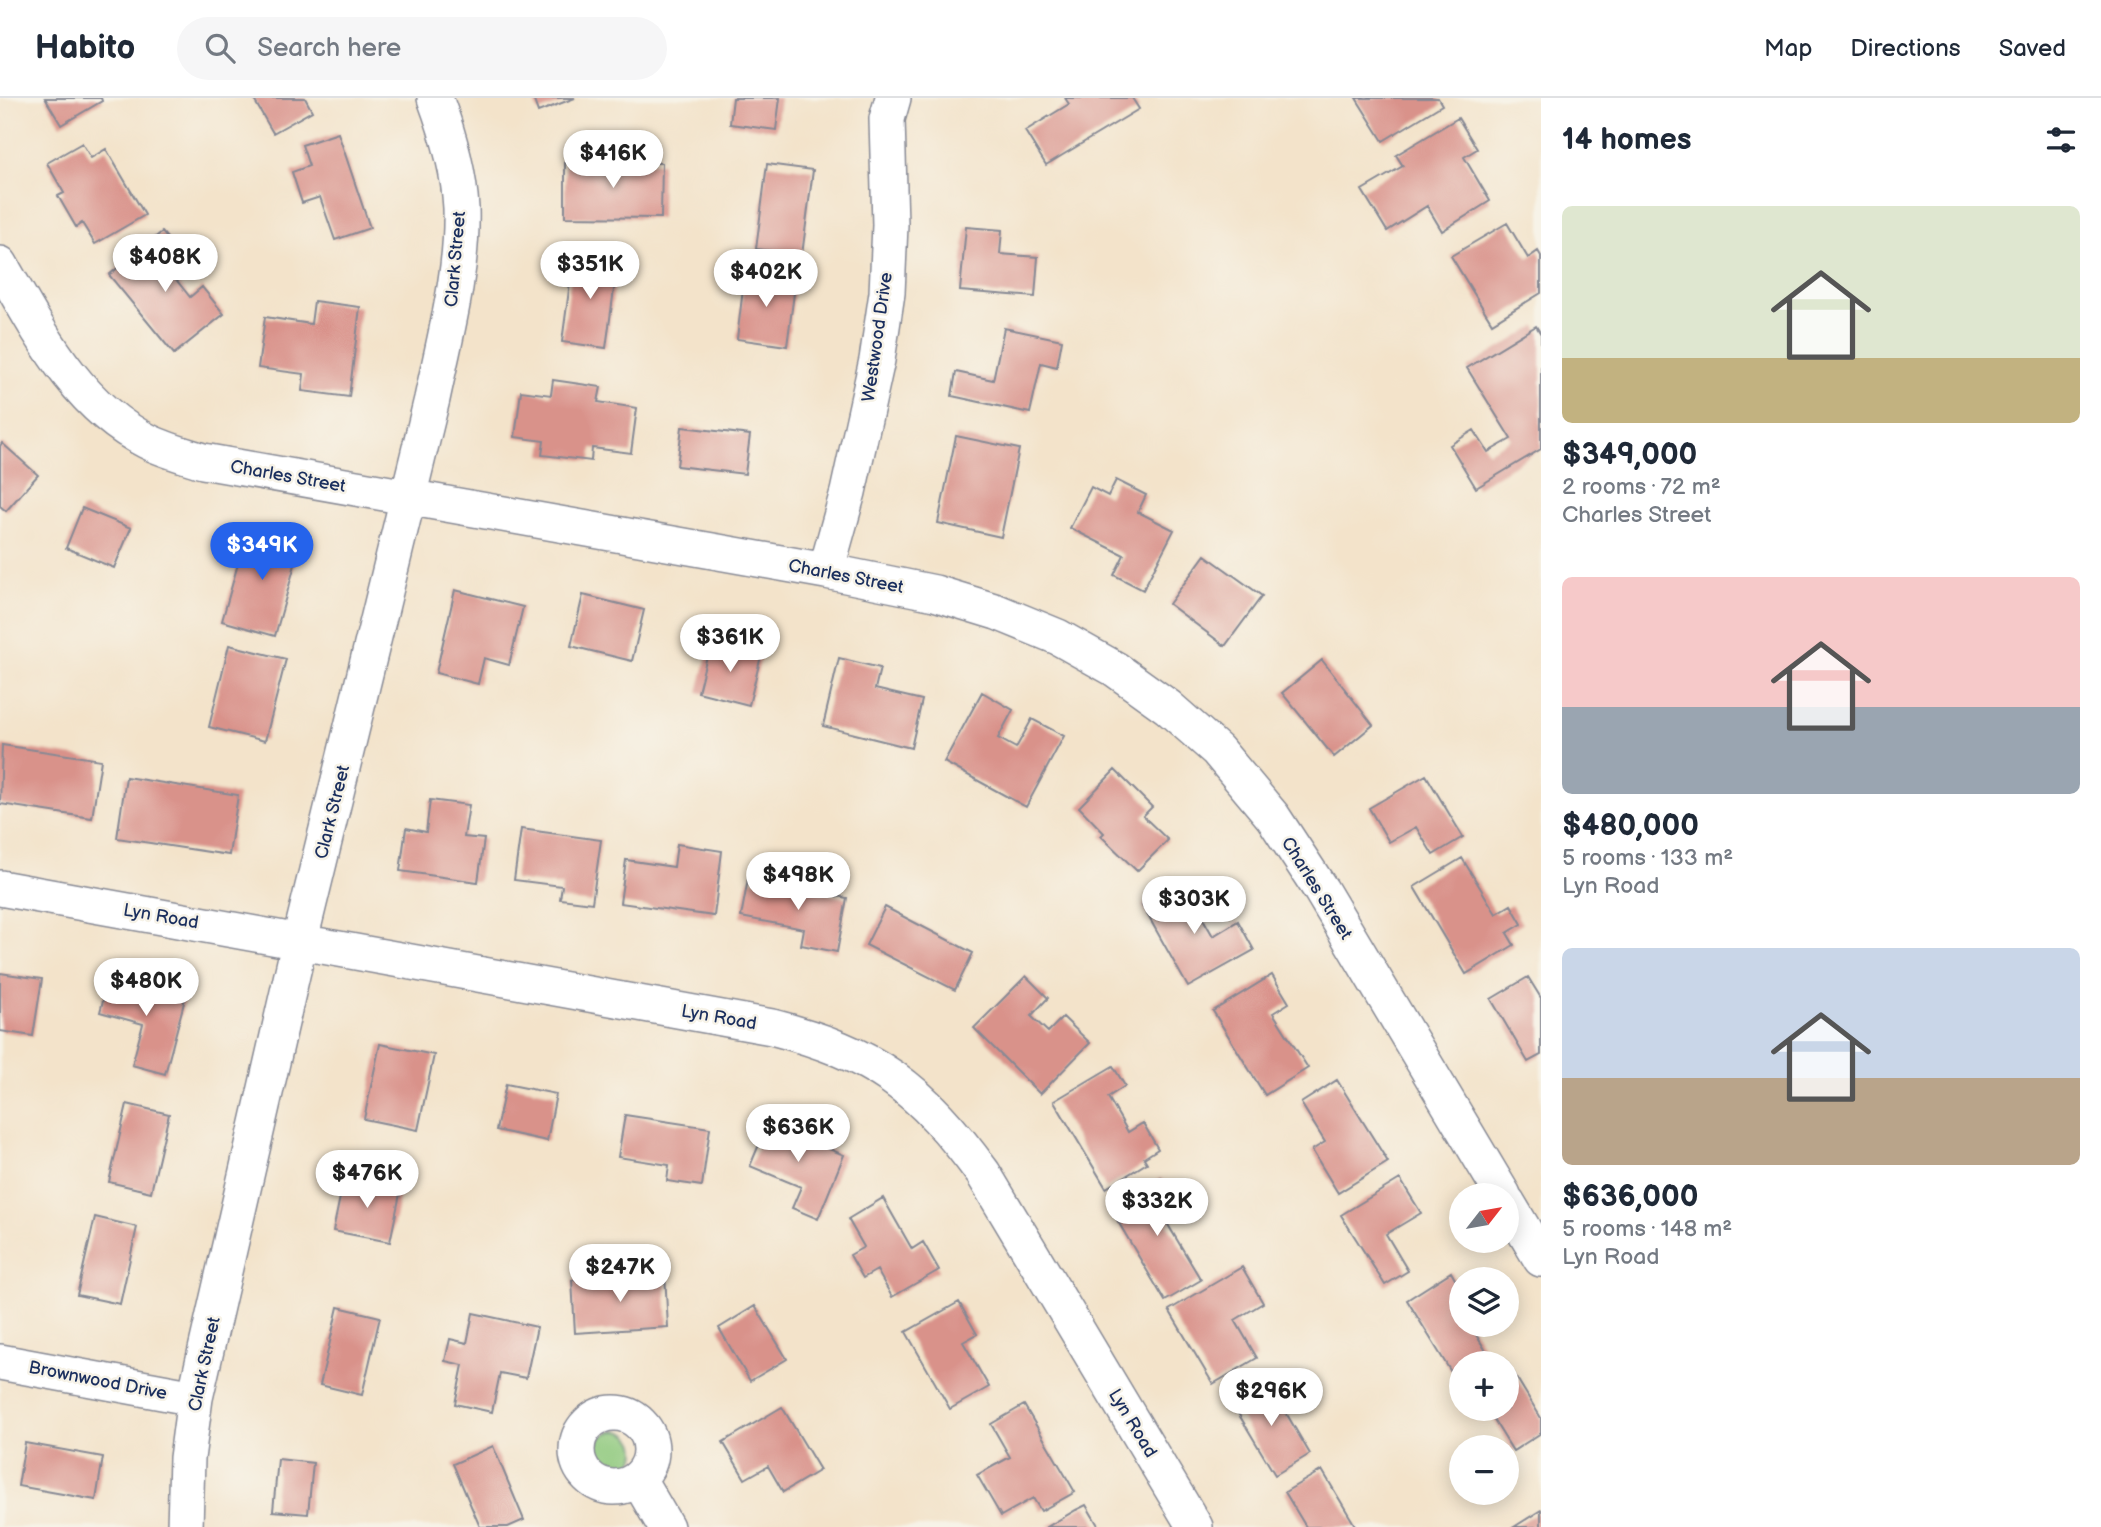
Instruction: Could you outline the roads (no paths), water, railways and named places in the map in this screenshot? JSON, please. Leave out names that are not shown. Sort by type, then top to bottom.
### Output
[{"type":"street","name":"Clark Street","points":[[185,1527],[187,1458],[195,1398],[300,940],[450,314],[460,250],[461,206],[455,164],[435,98]]},
{"type":"street","name":"Westwood Drive","points":[[826,571],[848,492],[877,360],[887,293],[890,225],[887,119],[893,98]]},
{"type":"street","name":"Charles Street","points":[[0,264],[50,348],[76,384],[108,415],[165,450],[203,461],[826,571],[935,593],[997,612],[1058,637],[1115,668],[1168,706],[1217,751],[1273,817],[1321,890],[1496,1183]]},
{"type":"street","name":"Lyn Road","points":[[0,888],[772,1027],[815,1038],[894,1077],[928,1105],[957,1137],[983,1173],[1195,1527]]},
{"type":"street","points":[[1519,1222],[1541,1259]]},
{"type":"street","name":"Brownwood Drive","points":[[0,1362],[195,1398]]},
{"type":"street","points":[[638,1479],[666,1527]]}]
